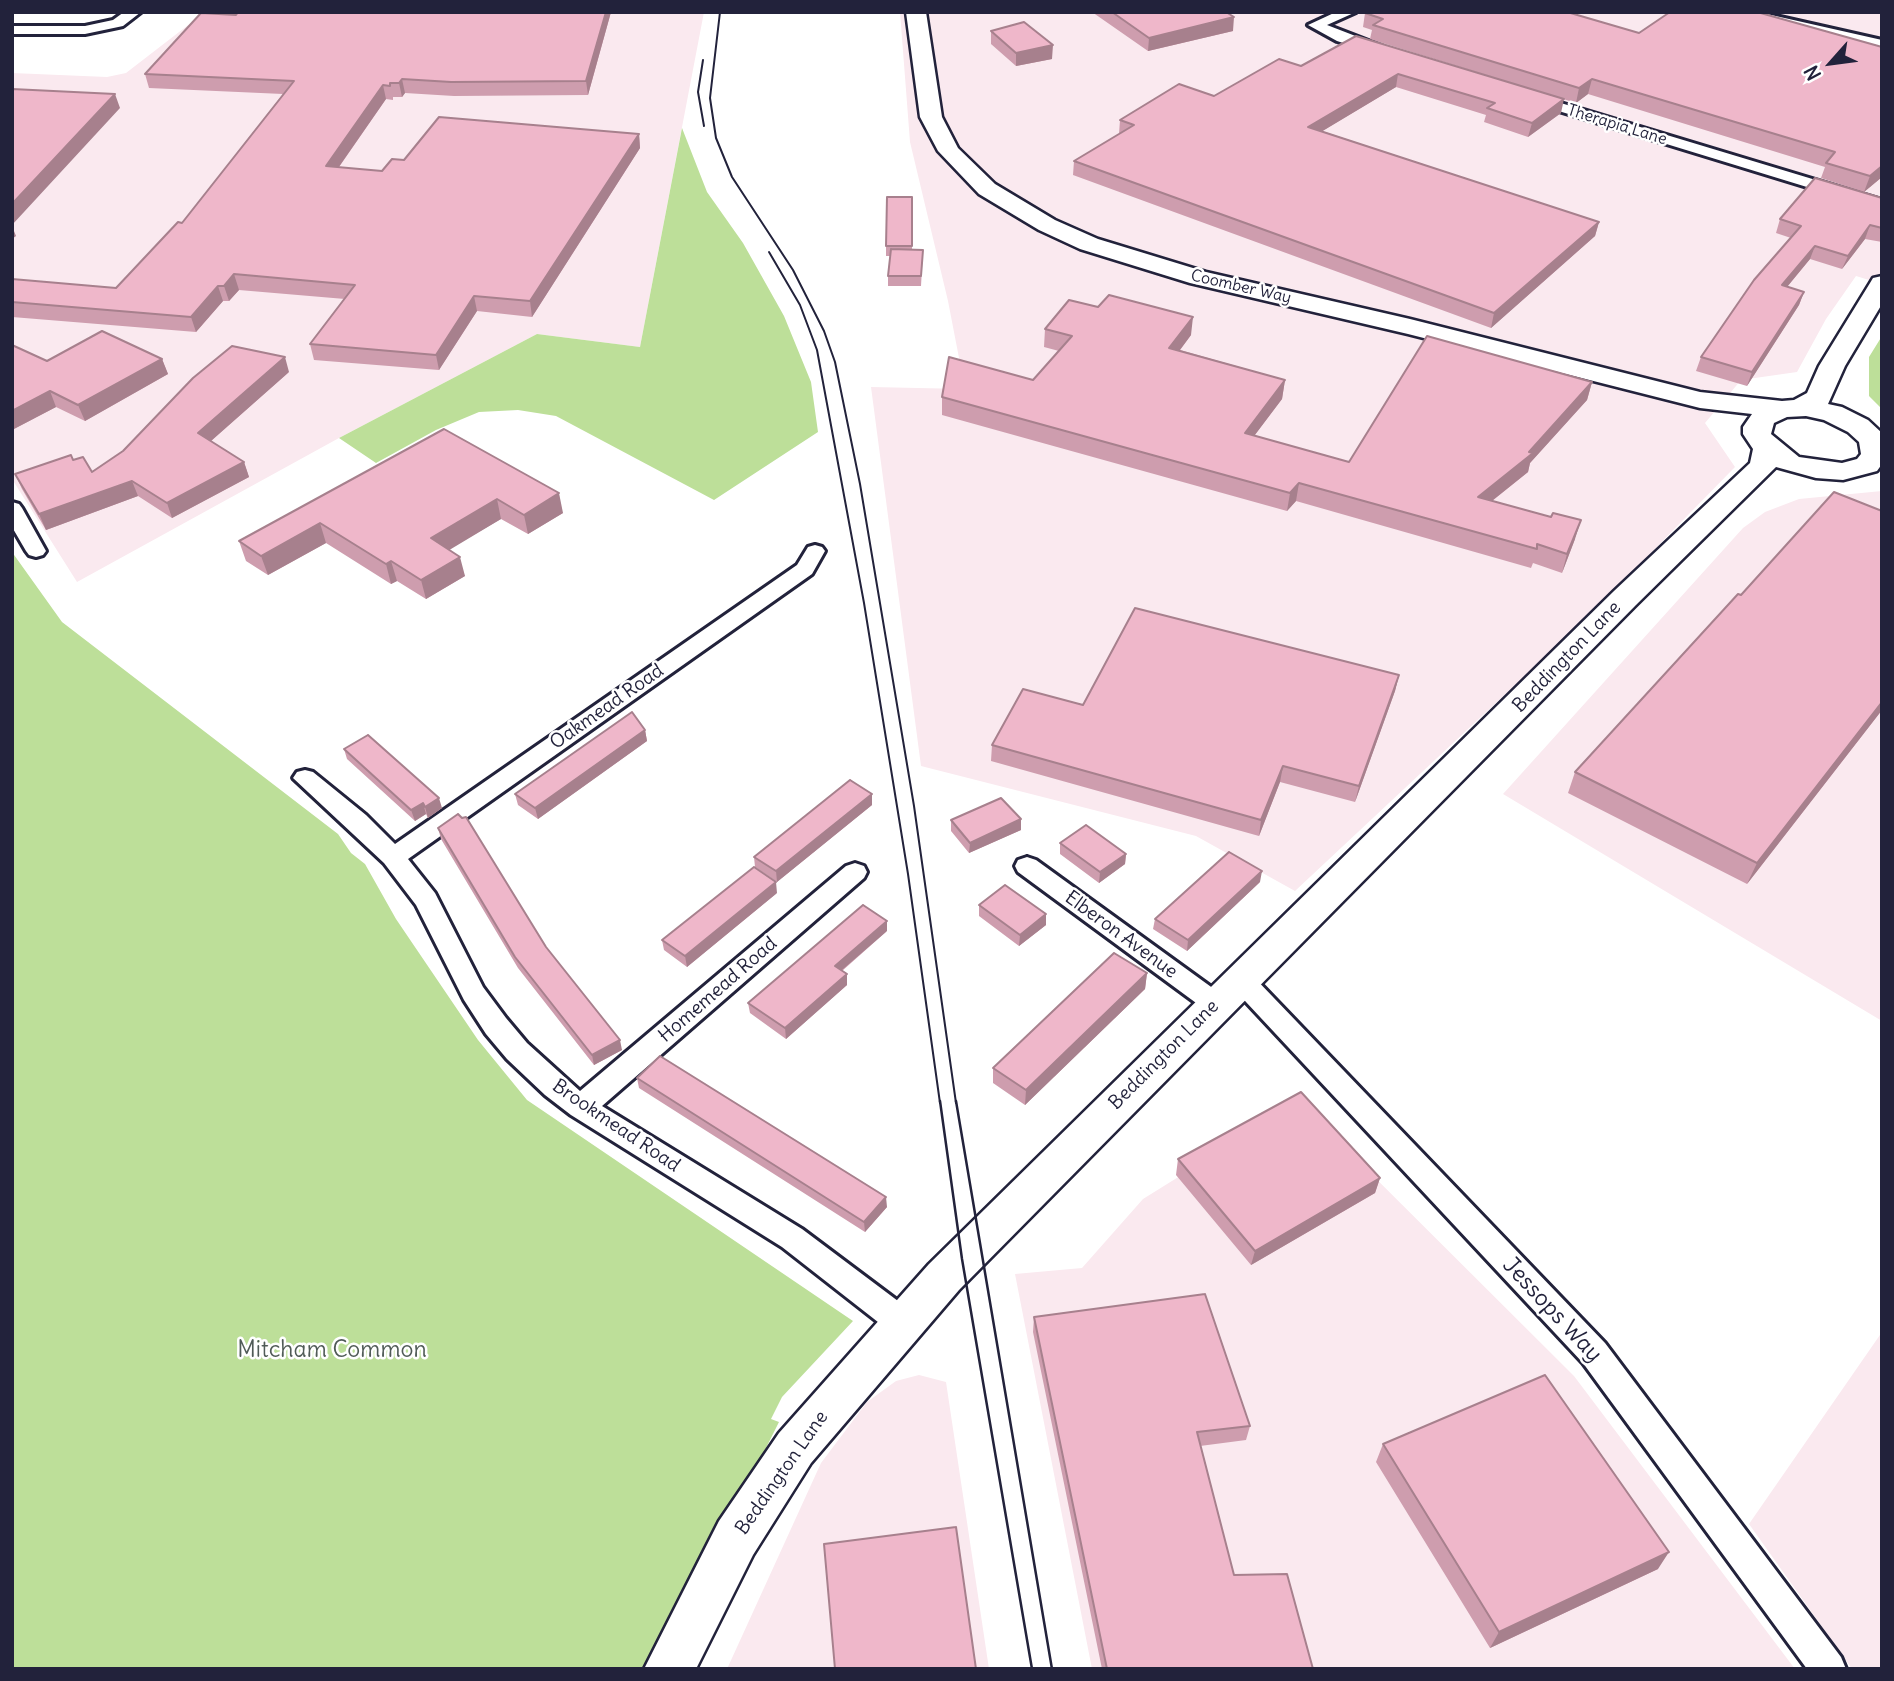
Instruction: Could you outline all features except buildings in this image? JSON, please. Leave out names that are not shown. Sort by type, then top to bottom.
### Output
[{"type":"main road","name":"Coomber Way","points":[[916,12],[931,117],[949,151],[987,189],[1046,225],[1088,244],[1199,278],[1410,327],[1700,400],[1791,409]]},
{"type":"main road","name":"Beddington Lane","points":[[669,1669],[736,1538],[773,1480],[817,1420],[903,1323],[1039,1180],[1718,506],[1730,499],[1763,466],[1762,441],[1757,427],[1764,417],[1819,398],[1830,372],[1882,283]]},
{"type":"main road","name":"Beddington Lane","points":[[1830,372],[1855,415],[1850,421]]},
{"type":"main road","name":"Coomber Way","points":[[1700,400],[1762,441]]},
{"type":"main road","name":"Beddington Lane","points":[[1762,441],[1789,463],[1816,470],[1853,470],[1867,465],[1875,454],[1872,440],[1850,421],[1832,413],[1791,409]]},
{"type":"main road","name":"Beddington Lane","points":[[1730,499],[1803,480],[1816,470]]},
{"type":"street","points":[[12,30],[85,30],[118,23],[134,12]]},
{"type":"street","points":[[1349,12],[1315,25],[1342,38],[1395,55]]},
{"type":"street","points":[[1738,12],[1882,44]]},
{"type":"street","name":"Therapia Lane","points":[[1519,94],[1882,205]]},
{"type":"street","points":[[12,508],[36,551]]},
{"type":"street","name":"Oakmead Road","points":[[393,857],[805,569],[815,551]]},
{"type":"street","name":"Brookmead Road","points":[[305,778],[357,821],[393,857],[426,900],[473,993],[496,1026],[545,1078],[581,1107],[792,1238],[903,1323]]},
{"type":"street","name":"Elberon Avenue","points":[[1027,866],[1228,992]]},
{"type":"street","name":"Homemead Road","points":[[581,1107],[855,872]]},
{"type":"street","name":"Jessops Way","points":[[1228,992],[1594,1353],[1829,1669]]},
{"type":"shaded area","points":[[205,12],[704,12],[640,347],[537,334],[339,438],[77,582],[12,479],[12,73],[107,77],[126,73]]},
{"type":"shaded area","points":[[900,12],[1882,12],[1882,284],[1856,276],[1826,319],[1797,372],[1741,380],[1705,423],[1735,467],[1593,612],[1295,891],[1196,836],[921,766],[871,387],[965,389],[948,301],[910,142]]},
{"type":"shaded area","points":[[1882,491],[1882,1021],[1503,794],[1743,528],[1765,512],[1799,499]]},
{"type":"shaded area","points":[[1299,1102],[1574,1376],[1795,1669],[1092,1669],[1015,1274],[1082,1268],[1143,1199]]},
{"type":"shaded area","points":[[1882,1332],[1882,1669],[1852,1669],[1749,1524]]},
{"type":"shaded area","points":[[919,1375],[946,1382],[989,1669],[727,1669],[821,1463],[867,1402],[896,1381]]},
{"type":"green space","points":[[682,128],[707,192],[743,243],[784,316],[811,382],[818,432],[714,500],[556,416],[518,410],[479,412],[436,430],[376,463],[339,438],[537,334],[640,347]]},
{"type":"green space","points":[[1882,336],[1882,409],[1869,396],[1869,357]]},
{"type":"green space","name":"Mitcham Common","points":[[12,552],[62,622],[338,834],[351,853],[365,864],[396,919],[478,1040],[527,1100],[853,1321],[782,1397],[771,1419],[779,1422],[655,1669],[12,1669]]},
{"type":"tram line","points":[[720,12],[710,98],[716,138],[732,177],[793,270],[824,331],[835,362],[860,484],[914,806],[956,1103]]},
{"type":"tram line","points":[[703,60],[698,92],[704,126]]},
{"type":"tram line","points":[[769,252],[800,305],[817,350],[864,603],[908,874],[940,1103]]},
{"type":"tram line","points":[[940,1101],[962,1259],[1032,1669]]},
{"type":"tram line","points":[[956,1101],[1052,1669]]}]
